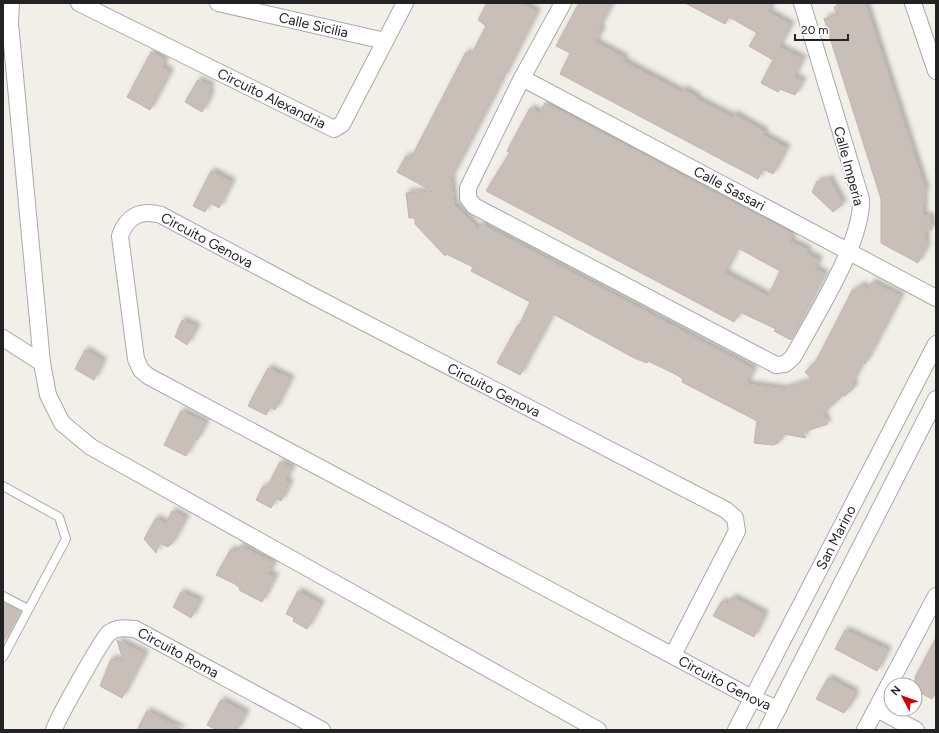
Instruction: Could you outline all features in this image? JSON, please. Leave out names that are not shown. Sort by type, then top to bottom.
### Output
[{"type":"street","points":[[11,3],[10,23],[42,364],[48,396],[62,423],[91,447],[598,730]]},
{"type":"street","name":"Calle Sicilia","points":[[218,3],[385,41]]},
{"type":"street","name":"Circuito Alexandria","points":[[87,5],[334,129],[342,124],[405,3]]},
{"type":"street","points":[[522,78],[563,3]]},
{"type":"street","name":"Calle Imperia","points":[[522,78],[468,188],[468,198],[474,206],[776,365],[785,364],[794,357],[849,252],[862,213],[861,199],[802,3]]},
{"type":"street","points":[[913,3],[936,71]]},
{"type":"street","name":"Calle Sassari","points":[[522,78],[936,298]]},
{"type":"street","name":"Circuito Genova","points":[[673,654],[737,531],[734,518],[726,510],[315,297],[161,214],[151,212],[140,213],[132,217],[124,225],[120,236],[136,359],[141,370],[148,376],[673,654],[752,698],[778,709]]},
{"type":"street","points":[[3,338],[42,364]]},
{"type":"street","name":"San Marino","points":[[736,730],[936,344]]},
{"type":"street","name":"San Marino","points":[[768,730],[936,399]]},
{"type":"street","points":[[865,730],[936,596]]},
{"type":"street","name":"Circuito Roma","points":[[54,730],[76,686],[108,634],[124,627],[135,629],[322,730]]},
{"type":"street","points":[[877,709],[916,730]]},
{"type":"lane","points":[[3,486],[59,517],[66,539],[6,646],[3,657]]},
{"type":"lane","points":[[3,596],[28,608]]},
{"type":"building","points":[[487,3],[522,3],[537,12],[504,77],[495,77],[502,80],[451,178],[454,204],[478,229],[481,224],[754,369],[746,384],[784,389],[812,380],[805,372],[816,361],[853,289],[856,291],[860,285],[868,289],[872,282],[901,296],[865,364],[863,362],[852,383],[855,386],[845,396],[844,394],[823,414],[828,424],[803,432],[806,438],[784,434],[778,443],[773,445],[754,443],[757,421],[682,382],[683,379],[675,374],[648,361],[647,363],[634,358],[553,314],[520,375],[497,363],[518,325],[519,326],[530,302],[471,271],[473,267],[446,254],[445,256],[415,224],[415,218],[409,218],[406,193],[432,191],[397,172],[406,156],[411,158],[466,52],[471,55],[486,26],[478,20]]},
{"type":"building","points":[[579,3],[612,3],[599,28],[602,30],[595,42],[625,58],[623,61],[681,92],[683,89],[697,97],[696,99],[732,117],[734,114],[765,132],[763,135],[787,148],[773,174],[763,169],[758,179],[560,74],[570,53],[556,46]]},
{"type":"building","points":[[685,3],[772,3],[768,12],[791,25],[779,47],[803,59],[794,77],[803,81],[795,95],[780,89],[778,92],[761,83],[773,60],[749,46],[757,33],[729,17],[725,24]]},
{"type":"building","points":[[837,3],[865,3],[926,191],[924,192],[923,216],[930,216],[932,230],[925,230],[926,248],[918,263],[881,243],[881,199],[824,19],[837,14],[834,7],[838,5]]},
{"type":"building","points":[[151,52],[165,60],[162,67],[170,72],[150,110],[127,97]]},
{"type":"building","points":[[198,80],[211,86],[208,92],[211,93],[209,99],[202,112],[185,102]]},
{"type":"building","points":[[545,103],[793,234],[790,241],[808,250],[806,253],[819,260],[815,269],[825,274],[791,340],[774,331],[776,329],[740,312],[734,322],[486,191],[510,152],[507,151],[530,108],[540,113]],"holes":[[[738,248],[780,271],[768,296],[725,273]]]},
{"type":"building","points":[[211,171],[232,182],[219,208],[210,203],[205,212],[193,206]]},
{"type":"building","points":[[829,178],[843,204],[833,212],[812,192],[817,181],[824,181]]},
{"type":"building","points":[[182,320],[197,327],[187,345],[175,337]]},
{"type":"building","points":[[85,350],[103,361],[94,380],[75,369]]},
{"type":"building","points":[[268,368],[291,379],[275,410],[270,407],[266,415],[248,406]]},
{"type":"building","points":[[181,411],[206,423],[186,456],[164,445]]},
{"type":"building","points":[[280,462],[292,468],[285,480],[290,483],[281,501],[276,498],[271,508],[256,500],[263,486],[267,487]]},
{"type":"building","points":[[172,511],[186,518],[173,542],[168,547],[159,543],[156,553],[144,539],[156,518],[166,524]]},
{"type":"building","points":[[240,546],[274,563],[268,574],[275,577],[262,602],[239,590],[240,588],[233,583],[216,575],[231,549],[237,552]]},
{"type":"building","points":[[298,591],[321,604],[307,629],[293,621],[294,618],[286,614]]},
{"type":"building","points":[[181,592],[200,601],[191,618],[173,607]]},
{"type":"building","points":[[732,597],[765,614],[754,637],[713,616],[722,601],[728,604]]},
{"type":"building","points":[[3,603],[20,611],[3,643]]},
{"type":"building","points":[[845,630],[888,650],[877,671],[835,649]]},
{"type":"building","points":[[936,638],[936,691],[932,699],[923,694],[923,677],[915,677]]},
{"type":"building","points":[[117,640],[145,654],[122,698],[100,686],[111,659],[123,661]]},
{"type":"building","points":[[828,678],[855,692],[853,696],[855,697],[844,713],[816,699]]},
{"type":"building","points":[[221,700],[246,713],[237,730],[217,730],[207,725]]},
{"type":"building","points":[[147,711],[159,717],[183,730],[137,730]]}]
